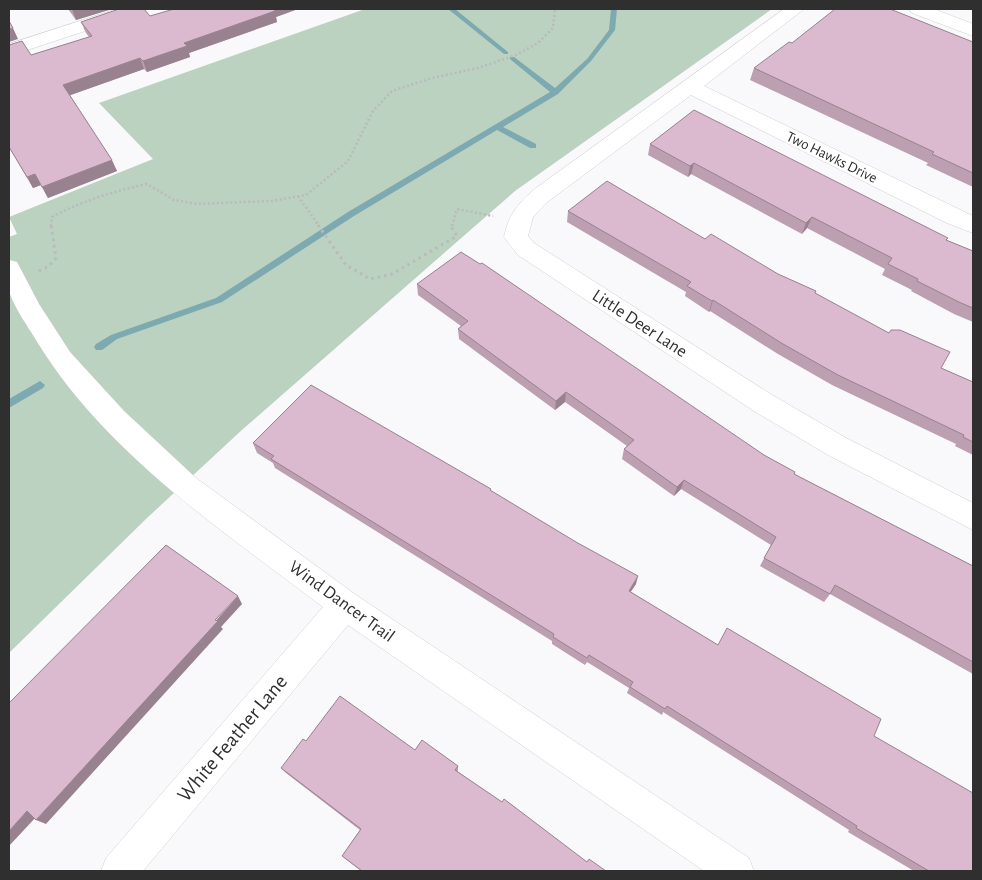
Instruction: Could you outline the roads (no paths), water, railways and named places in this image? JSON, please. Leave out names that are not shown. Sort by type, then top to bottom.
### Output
[{"type":"street","points":[[9,50],[134,9]]},
{"type":"street","points":[[691,87],[795,9]]},
{"type":"street","points":[[918,9],[973,30]]},
{"type":"street","name":"Little Deer Lane","points":[[691,87],[544,192],[527,207],[518,222],[516,237],[526,249],[755,398],[838,447],[973,516]]},
{"type":"street","name":"Two Hawks Drive","points":[[691,87],[955,218],[973,225]]},
{"type":"street","name":"Wind Dancer Trail","points":[[12,274],[61,359],[114,418],[186,487],[345,605],[736,871]]},
{"type":"street","name":"White Feather Lane","points":[[119,871],[345,605]]},
{"type":"waterway","points":[[451,9],[506,53]]},
{"type":"waterway","points":[[555,92],[589,60],[612,30],[614,9]]},
{"type":"waterway","points":[[512,58],[555,92]]},
{"type":"waterway","points":[[497,127],[555,92]]},
{"type":"waterway","points":[[99,347],[114,337],[219,300],[351,214],[497,127]]},
{"type":"waterway","points":[[497,127],[533,146]]},
{"type":"waterway","points":[[9,404],[40,385]]}]
